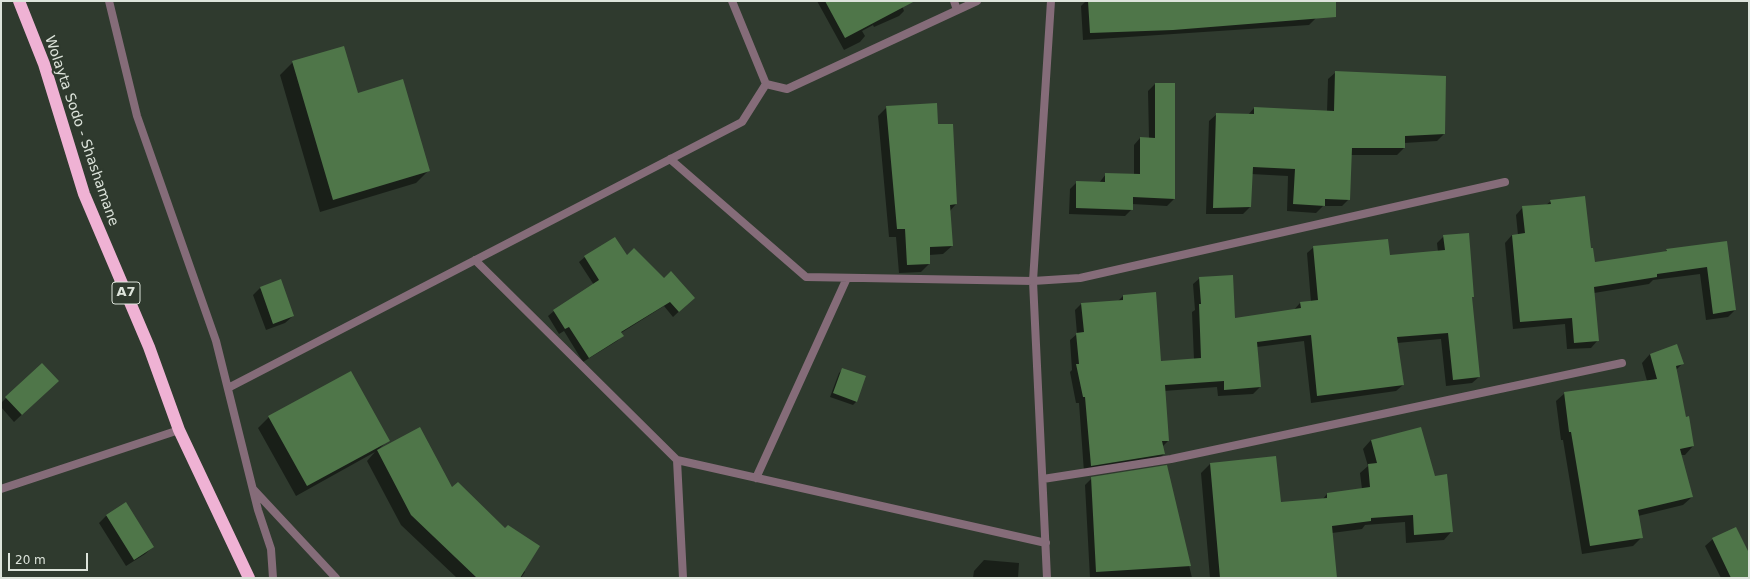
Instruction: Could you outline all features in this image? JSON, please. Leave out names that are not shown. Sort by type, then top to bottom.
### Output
[{"type":"highway","name":"Wolayta Sodo - Shashamane","points":[[19,1],[44,64],[84,194],[149,347],[179,430],[249,578]]},
{"type":"street","points":[[109,1],[137,116],[216,341],[253,488],[271,549],[274,578]]},
{"type":"street","points":[[732,1],[766,84]]},
{"type":"street","points":[[954,1],[957,10]]},
{"type":"street","points":[[766,84],[787,89],[977,1]]},
{"type":"street","points":[[1047,578],[1033,281],[1051,1]]},
{"type":"street","points":[[228,388],[742,122],[766,84]]},
{"type":"street","points":[[670,159],[806,277],[1033,281],[1080,278],[1505,182]]},
{"type":"street","points":[[475,260],[677,460],[1046,543]]},
{"type":"street","points":[[756,478],[847,278]]},
{"type":"street","points":[[1043,479],[1171,459],[1622,363]]},
{"type":"street","points":[[1,489],[179,430]]},
{"type":"street","points":[[677,460],[683,578]]},
{"type":"street","points":[[253,488],[336,578]]},
{"type":"building","points":[[825,1],[915,1],[845,38]]},
{"type":"building","points":[[1088,1],[1336,1],[1336,17],[1173,30],[1090,33]]},
{"type":"building","points":[[344,46],[358,93],[403,79],[430,171],[333,200],[292,61]]},
{"type":"building","points":[[1335,71],[1446,76],[1445,134],[1405,136],[1405,148],[1352,148],[1350,200],[1325,199],[1325,206],[1293,204],[1295,169],[1253,167],[1251,207],[1213,208],[1216,113],[1254,114],[1254,107],[1334,111]]},
{"type":"building","points":[[1155,83],[1175,83],[1175,199],[1133,197],[1133,210],[1076,208],[1076,181],[1105,182],[1105,173],[1140,174],[1140,137],[1155,138]]},
{"type":"building","points":[[937,103],[938,124],[953,124],[957,204],[950,205],[953,246],[930,247],[930,264],[907,265],[905,229],[897,229],[886,106]]},
{"type":"building","points":[[1585,196],[1591,248],[1593,248],[1595,262],[1667,251],[1666,249],[1727,241],[1736,310],[1713,314],[1707,267],[1657,274],[1657,277],[1594,287],[1599,341],[1574,343],[1572,318],[1520,322],[1512,235],[1525,233],[1522,206],[1551,204],[1550,200]]},
{"type":"building","points":[[1469,233],[1474,297],[1472,297],[1480,377],[1453,380],[1448,333],[1397,337],[1404,385],[1317,396],[1311,335],[1257,342],[1261,387],[1224,390],[1224,381],[1165,385],[1169,441],[1162,441],[1165,454],[1091,466],[1085,397],[1083,397],[1076,364],[1079,364],[1076,333],[1084,332],[1081,303],[1123,300],[1123,295],[1156,292],[1161,361],[1201,358],[1199,304],[1201,304],[1199,277],[1233,275],[1235,318],[1301,308],[1300,302],[1318,300],[1313,246],[1388,239],[1390,255],[1445,250],[1443,235]]},
{"type":"building","points":[[615,237],[627,255],[634,248],[664,278],[671,271],[695,298],[679,312],[670,302],[621,332],[624,336],[589,358],[569,327],[565,329],[553,310],[599,280],[584,256]]},
{"type":"building","points":[[281,279],[294,316],[273,324],[260,287]]},
{"type":"building","points":[[1677,344],[1684,364],[1676,366],[1686,417],[1689,416],[1694,446],[1680,449],[1693,497],[1638,510],[1643,538],[1590,546],[1571,432],[1569,432],[1564,392],[1657,379],[1650,354]]},
{"type":"building","points":[[42,363],[59,381],[22,415],[5,397]]},
{"type":"building","points":[[842,368],[866,376],[857,402],[833,393]]},
{"type":"building","points":[[351,371],[390,441],[307,486],[268,416]]},
{"type":"building","points":[[420,427],[452,487],[458,482],[505,528],[508,525],[540,546],[520,578],[477,578],[411,515],[377,450]]},
{"type":"building","points":[[1421,427],[1435,476],[1447,474],[1453,532],[1414,535],[1413,515],[1371,518],[1371,521],[1332,526],[1337,578],[1220,578],[1210,463],[1276,456],[1281,502],[1327,498],[1327,493],[1370,487],[1368,464],[1377,463],[1371,440]]},
{"type":"building","points":[[1167,465],[1191,566],[1096,572],[1091,477]]},
{"type":"building","points":[[126,502],[154,547],[134,560],[106,515]]},
{"type":"building","points":[[1736,527],[1749,553],[1749,578],[1731,578],[1712,538]]}]
